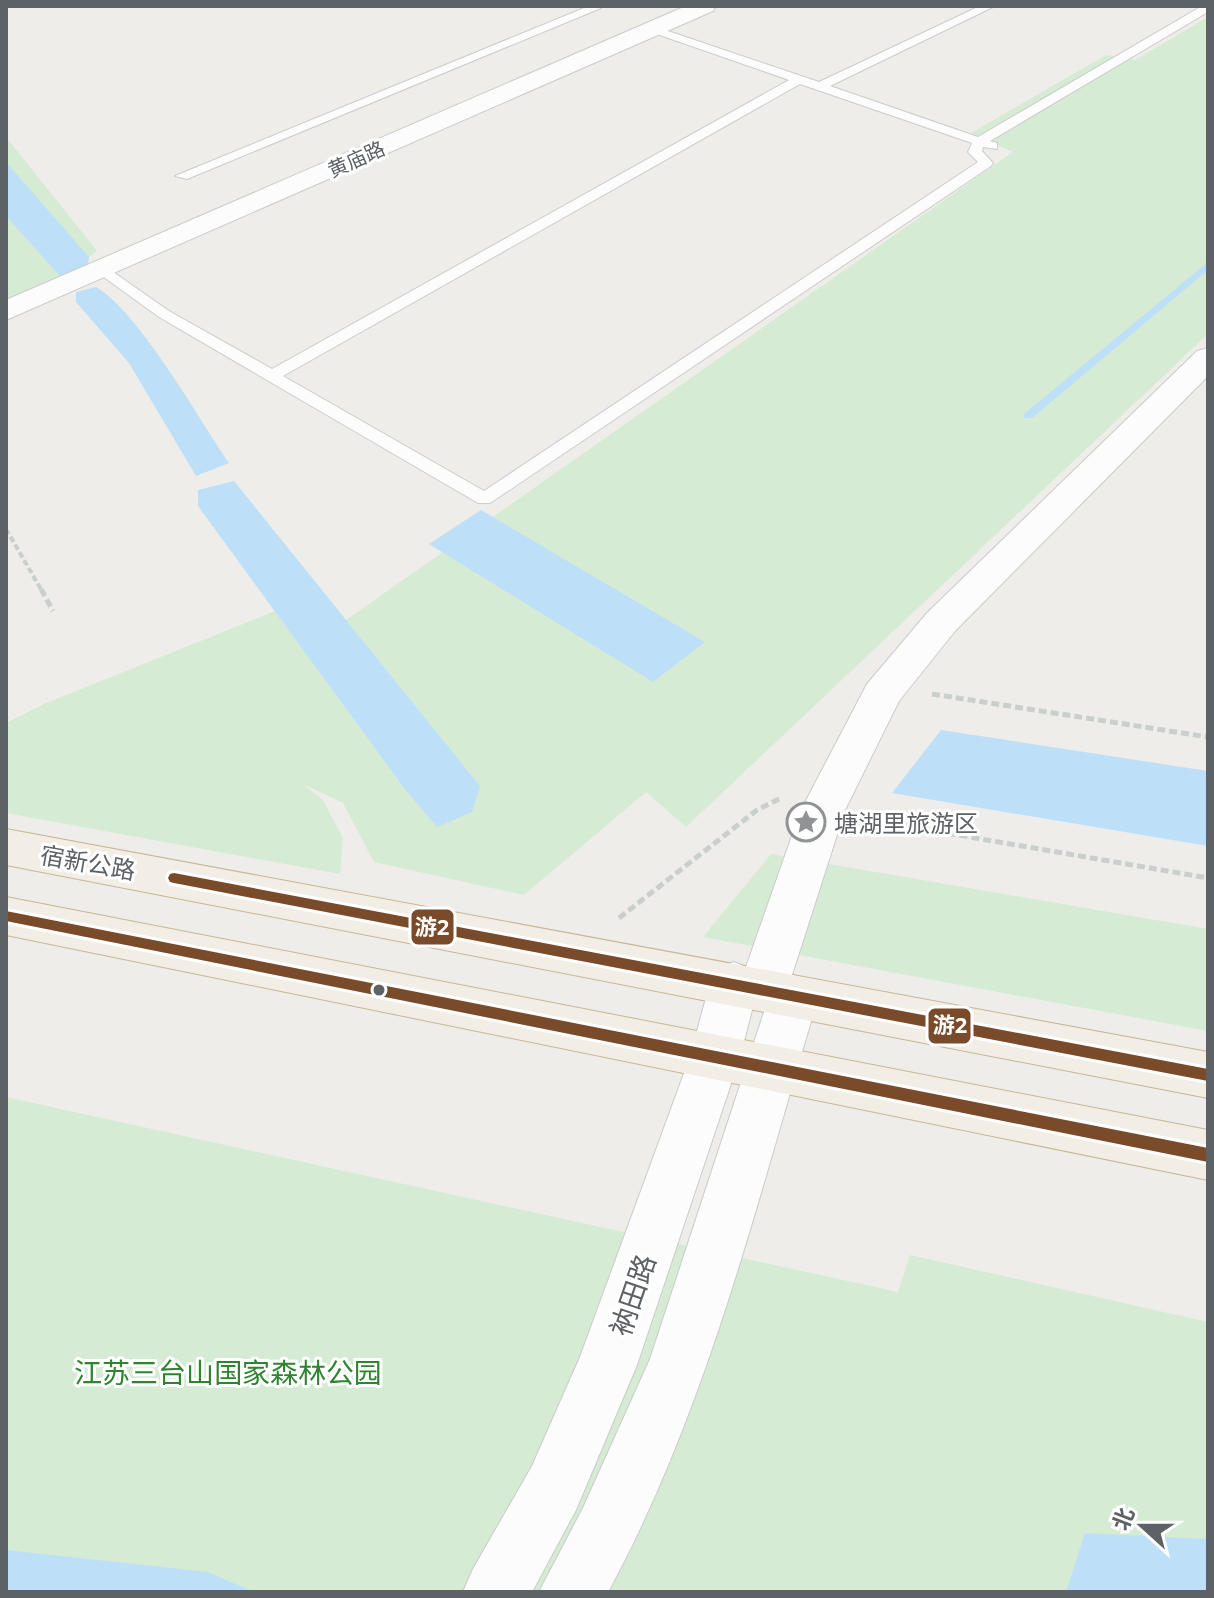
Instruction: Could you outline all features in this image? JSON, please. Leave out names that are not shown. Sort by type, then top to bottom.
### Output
[{"type":"highway","name":"宿新公路","points":[[6,847],[574,952],[1208,1075]]},
{"type":"highway","points":[[6,916],[1208,1155]]},
{"type":"street","name":"黄庙路","points":[[6,311],[705,6]]},
{"type":"street","points":[[572,1592],[606,1531],[678,1365],[770,1068],[764,989],[823,810],[882,694],[941,622],[1208,358]]},
{"type":"street","name":"衲田路","points":[[496,1592],[554,1488],[607,1365],[715,1057],[764,989]]},
{"type":"lane","points":[[819,87],[989,6]]},
{"type":"lane","points":[[101,270],[164,314],[484,499],[986,163],[975,152],[979,142],[1208,7]]},
{"type":"lane","points":[[182,176],[576,13],[595,8]]},
{"type":"lane","points":[[652,29],[995,148]]},
{"type":"lane","points":[[272,376],[798,80]]},
{"type":"path","points":[[6,529],[53,611]]},
{"type":"path","points":[[882,694],[927,693],[1208,737]]},
{"type":"path","points":[[574,952],[757,810],[780,798],[789,786]]},
{"type":"path","points":[[780,798],[823,810],[1208,878]]},
{"type":"green space","points":[[1208,17],[1208,334],[686,827],[646,792],[524,895],[374,862],[343,803],[303,784],[323,800],[343,838],[340,874],[6,813],[6,723],[44,704],[275,611],[404,788],[480,786],[346,620],[1013,152],[971,133],[1106,55],[1135,60]]},
{"type":"green space","points":[[6,137],[97,251],[61,277],[6,299]]},
{"type":"green space","points":[[771,854],[1208,929],[1208,1031],[703,937]]},
{"type":"green space","name":"江苏三台山国家森林公园","points":[[6,1097],[898,1292],[910,1255],[1208,1322],[1208,1592],[6,1592]]},
{"type":"water","points":[[6,162],[89,257],[88,264],[80,270],[61,277],[6,216]]},
{"type":"water","points":[[96,287],[113,300],[149,342],[229,463],[196,476],[129,363],[76,302],[76,292]]},
{"type":"water","points":[[234,481],[480,786],[472,812],[437,827],[404,788],[198,506],[198,490]]},
{"type":"water","points":[[481,510],[705,642],[653,682],[429,544]]},
{"type":"water","points":[[941,730],[1208,771],[1208,846],[892,793]]},
{"type":"water","points":[[1085,1533],[1208,1539],[1208,1592],[1066,1592]]},
{"type":"water","points":[[6,1550],[208,1572],[254,1592],[6,1592]]},
{"type":"waterway","points":[[1028,416],[1208,265]]},
{"type":"transit line","name":"游2","points":[[174,878],[1208,1075]]},
{"type":"transit line","name":"游2","points":[[6,916],[1208,1155]]},
{"type":"place","name":"塘湖里旅游区","points":[[806,822]]}]
